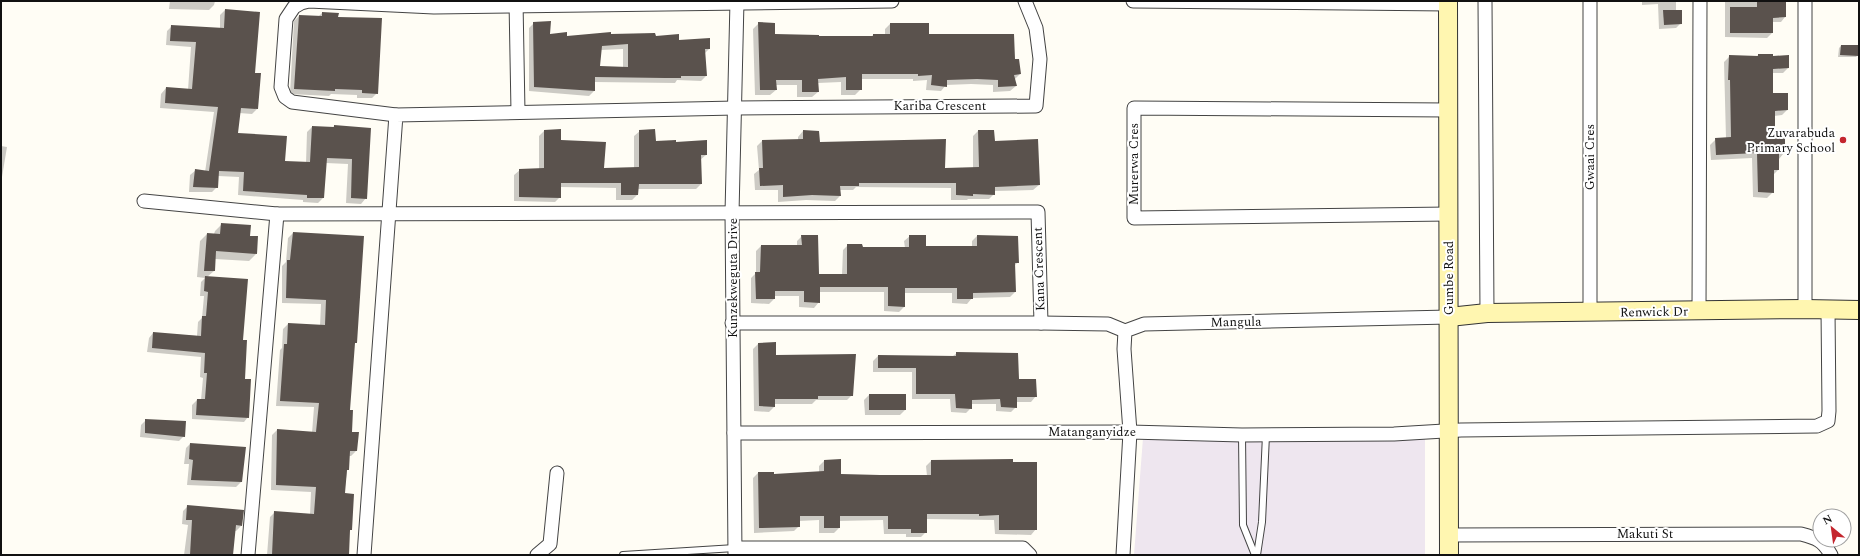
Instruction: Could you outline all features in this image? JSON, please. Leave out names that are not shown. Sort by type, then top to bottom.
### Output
[{"type":"street","points":[[736,108],[396,116],[292,102],[285,97],[281,87],[286,19],[294,7],[309,1],[434,7],[516,3],[892,1]]},
{"type":"street","name":"Kariba Crescent","points":[[736,108],[1036,106],[1040,59],[1036,28],[1025,1]]},
{"type":"street","points":[[1133,1],[1448,2]]},
{"type":"street","points":[[1485,1],[1487,313]]},
{"type":"street","name":"Gwaai Cres","points":[[1590,1],[1590,312]]},
{"type":"street","points":[[1699,311],[1700,1]]},
{"type":"street","points":[[1805,1],[1805,309]]},
{"type":"street","name":"Kunzekweguta Drive","points":[[735,551],[732,213],[736,108],[737,2]]},
{"type":"street","name":"Gumbe Road","points":[[1448,2],[1447,110],[1450,214],[1449,555]]},
{"type":"street","points":[[516,3],[518,112]]},
{"type":"street","name":"Murerwa Cres","points":[[1447,110],[1134,108],[1134,218],[1450,214]]},
{"type":"street","points":[[364,555],[396,116]]},
{"type":"street","points":[[144,201],[277,214],[389,215],[732,213]]},
{"type":"street","name":"Kana Crescent","points":[[732,213],[1038,212],[1041,323],[732,323]]},
{"type":"street","points":[[248,555],[277,214]]},
{"type":"street","name":"Renwick Dr","points":[[1449,317],[1487,313],[1805,309],[1859,310]]},
{"type":"street","name":"Matanganyidze","points":[[734,433],[1130,432],[1242,435],[1394,434],[1449,431],[1817,426],[1828,421],[1829,411],[1828,310]]},
{"type":"street","name":"Mangula","points":[[1125,331],[1144,324],[1449,317]]},
{"type":"street","points":[[1041,323],[1108,324],[1125,331],[1124,349],[1130,432],[1123,555]]},
{"type":"street","points":[[537,555],[550,544],[556,473]]},
{"type":"street","name":"Makuti St","points":[[1449,535],[1801,534],[1814,537],[1824,544],[1831,555]]},
{"type":"street","points":[[735,551],[1023,548],[1030,555]]},
{"type":"lane","points":[[1256,555],[1262,522],[1266,434]]},
{"type":"lane","points":[[1242,435],[1243,525],[1256,555]]},
{"type":"lane","points":[[623,555],[735,551]]},
{"type":"shaded area","points":[[1143,438],[1425,438],[1425,555],[1134,555]]},
{"type":"building","points":[[1786,1],[1786,17],[1773,18],[1773,33],[1730,33],[1730,7],[1757,7],[1757,2]]},
{"type":"building","points":[[225,9],[260,12],[255,73],[261,73],[258,109],[241,108],[238,133],[287,136],[285,161],[310,162],[312,126],[334,127],[334,125],[371,128],[367,199],[351,198],[352,159],[327,158],[324,198],[307,198],[307,195],[243,191],[244,172],[219,171],[218,188],[193,187],[195,169],[209,171],[218,107],[165,103],[166,87],[192,89],[196,42],[170,41],[171,25],[224,28]]},
{"type":"building","points":[[1663,10],[1682,10],[1682,24],[1664,25]]},
{"type":"building","points":[[322,12],[339,13],[338,17],[382,18],[378,94],[362,93],[362,90],[335,89],[335,91],[294,89],[299,15],[322,16]]},
{"type":"building","points":[[551,21],[550,34],[567,32],[567,36],[611,32],[611,34],[655,33],[656,36],[679,34],[679,40],[710,38],[710,49],[705,49],[707,76],[681,76],[681,78],[595,77],[595,91],[534,87],[533,22]],"holes":[[[628,44],[628,67],[600,66],[602,46]]]},
{"type":"building","points":[[758,22],[775,23],[775,34],[873,36],[873,34],[890,34],[890,23],[929,23],[929,34],[1014,34],[1015,59],[1019,59],[1021,74],[1014,75],[1017,86],[998,87],[998,80],[977,79],[947,80],[947,87],[931,85],[932,75],[862,74],[862,90],[846,90],[846,77],[818,79],[819,92],[802,92],[802,80],[776,80],[777,90],[760,90]]},
{"type":"building","points":[[1841,45],[1859,45],[1859,56],[1840,55]]},
{"type":"building","points":[[1758,54],[1773,54],[1773,56],[1789,55],[1789,68],[1773,69],[1773,93],[1788,93],[1788,110],[1775,111],[1775,135],[1785,135],[1785,154],[1779,154],[1779,170],[1774,170],[1774,193],[1758,192],[1757,153],[1716,155],[1715,138],[1731,137],[1730,80],[1728,80],[1729,55],[1758,56]]},
{"type":"building","points":[[561,129],[561,140],[606,142],[604,168],[639,167],[639,130],[655,129],[656,141],[676,140],[676,142],[707,140],[707,155],[701,155],[702,184],[639,184],[638,195],[621,195],[621,183],[561,183],[561,198],[519,197],[519,169],[544,168],[544,130]]},
{"type":"building","points":[[803,130],[819,131],[820,142],[946,139],[945,168],[979,167],[978,130],[994,130],[995,141],[1038,139],[1040,185],[995,187],[995,195],[973,194],[973,196],[956,195],[956,183],[859,183],[859,186],[840,186],[841,196],[812,195],[783,197],[783,185],[760,186],[759,168],[763,168],[762,140],[803,139]]},
{"type":"building","points":[[221,223],[251,225],[250,236],[258,236],[257,254],[216,251],[215,271],[204,271],[207,233],[220,234]]},
{"type":"building","points":[[293,232],[364,236],[357,343],[355,343],[350,410],[353,410],[352,432],[359,432],[357,451],[350,451],[349,470],[347,470],[345,493],[354,494],[349,555],[272,555],[274,511],[314,514],[316,487],[276,485],[277,429],[316,432],[319,403],[280,401],[284,344],[287,344],[288,323],[325,325],[326,300],[286,298],[287,260],[290,260]]},
{"type":"building","points":[[801,235],[818,235],[819,274],[847,274],[847,244],[862,244],[863,247],[909,247],[909,235],[926,235],[926,246],[977,246],[977,235],[1018,236],[1019,263],[1015,263],[1016,292],[973,293],[973,299],[957,299],[957,288],[905,288],[905,307],[888,306],[888,287],[820,287],[820,303],[804,302],[804,291],[775,291],[775,299],[756,299],[755,272],[760,272],[761,245],[802,245]]},
{"type":"building","points":[[205,276],[248,279],[243,340],[247,340],[245,379],[251,379],[249,418],[196,415],[197,399],[205,399],[207,373],[204,373],[205,353],[152,348],[153,332],[201,336],[202,316],[206,316],[208,292],[204,291]]},
{"type":"building","points":[[776,342],[776,355],[856,354],[853,396],[818,396],[818,399],[775,399],[775,407],[759,406],[758,343]]},
{"type":"building","points":[[956,352],[1018,353],[1019,379],[1036,379],[1037,397],[1017,397],[1017,408],[1001,407],[1000,399],[972,400],[972,409],[956,408],[955,394],[916,394],[916,368],[878,368],[878,355],[956,356]]},
{"type":"building","points":[[869,394],[906,394],[906,410],[869,410]]},
{"type":"building","points":[[145,419],[186,421],[185,437],[145,433]]},
{"type":"building","points":[[190,443],[246,447],[242,482],[191,480],[193,460],[189,459]]},
{"type":"building","points":[[841,459],[841,474],[880,475],[931,475],[931,460],[1013,459],[1013,462],[1037,462],[1037,530],[999,530],[999,515],[979,516],[979,514],[927,514],[927,533],[911,533],[911,529],[888,529],[888,516],[840,516],[840,528],[824,528],[824,516],[800,516],[800,527],[759,528],[758,472],[774,472],[774,474],[824,471],[824,460]]},
{"type":"building","points":[[187,505],[244,510],[242,526],[236,525],[233,555],[190,555],[192,520],[186,520]]},
{"type":"place","name":"Zuvarabuda Primary School","points":[[1843,140]]}]
